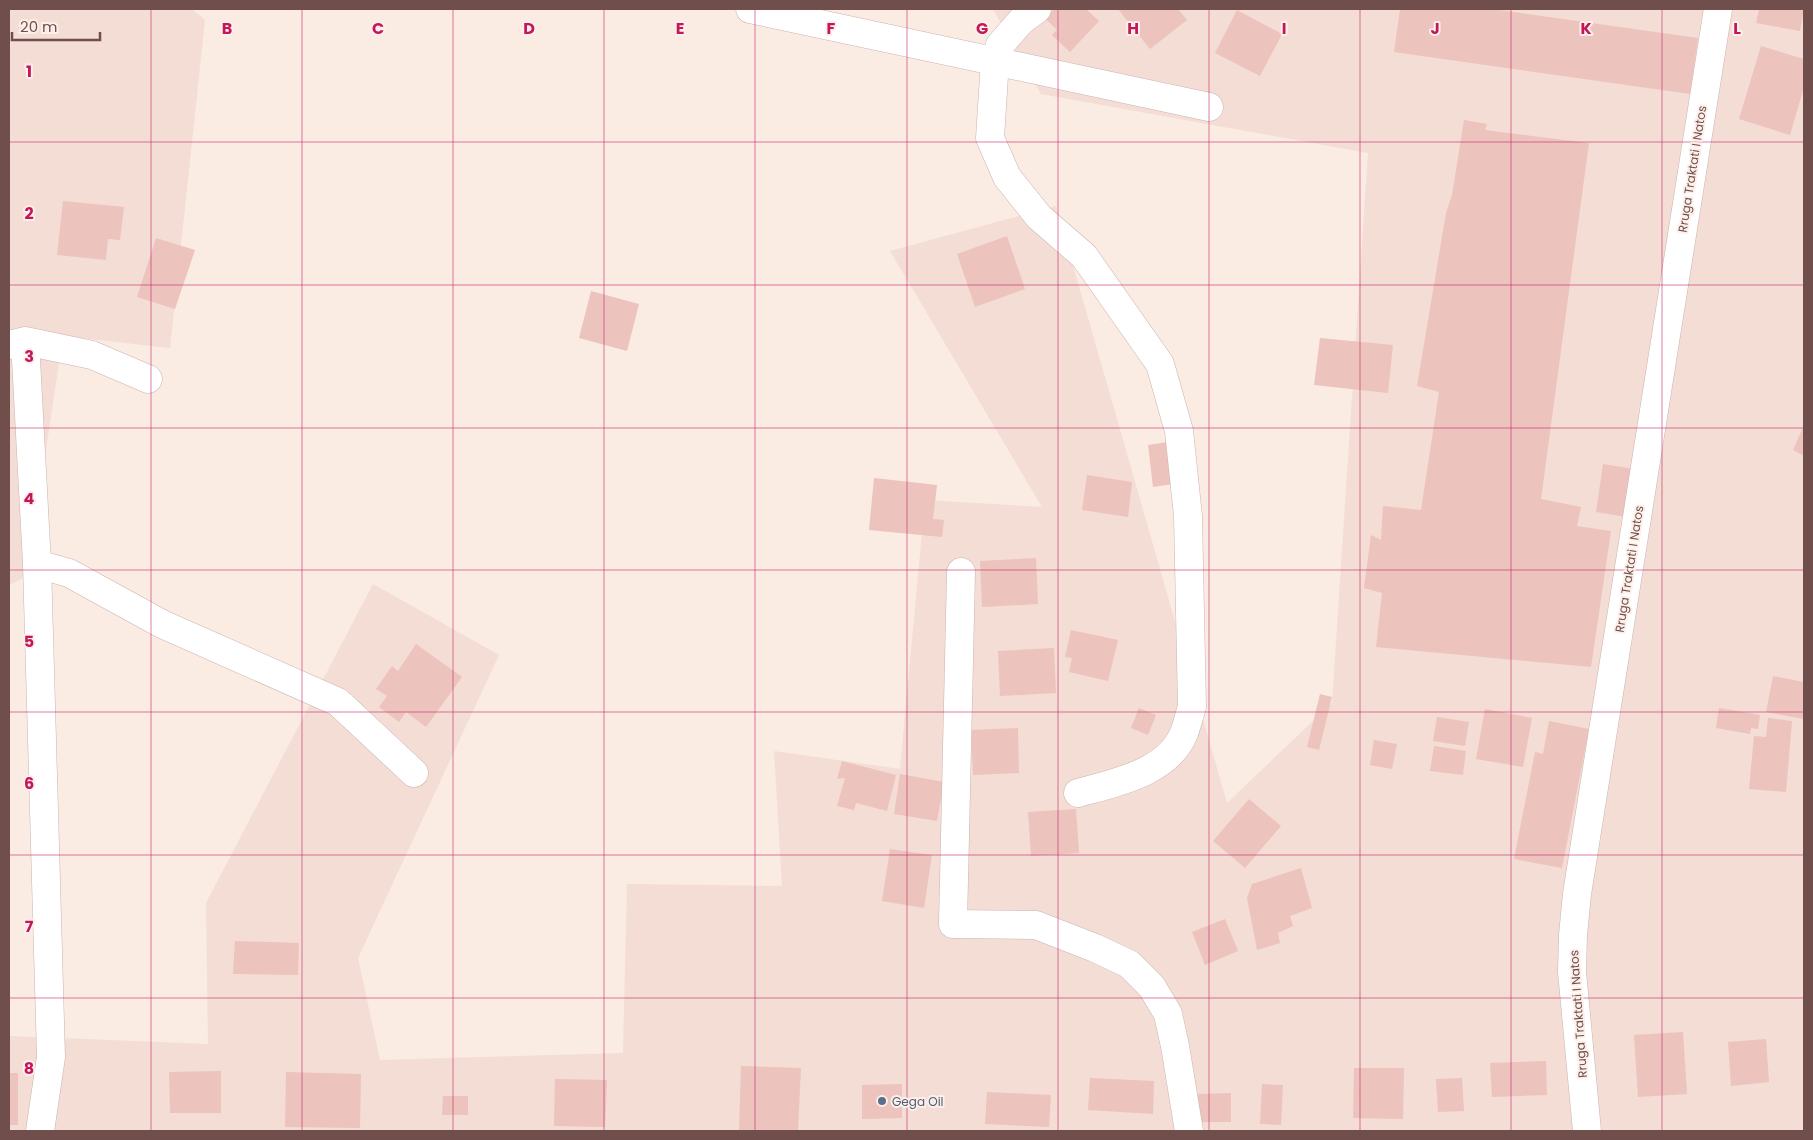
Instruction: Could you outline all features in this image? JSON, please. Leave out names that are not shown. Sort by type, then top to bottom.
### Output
[{"type":"street","points":[[750,9],[1209,107]]},
{"type":"street","points":[[1037,9],[1021,21],[1000,45],[995,60],[990,138],[1007,177],[1039,217],[1084,256],[1160,364],[1179,431],[1188,516],[1192,707],[1184,734],[1168,757],[1133,778],[1078,793]]},
{"type":"street","name":"Rruga Traktati I Natos","points":[[1587,1131],[1572,972],[1577,894],[1718,9]]},
{"type":"street","points":[[40,1131],[51,1057],[37,564],[17,343],[92,355],[148,379]]},
{"type":"street","points":[[37,564],[69,573],[162,624],[338,702],[414,773]]},
{"type":"street","points":[[961,572],[953,924],[1036,925],[1095,948],[1129,964],[1152,987],[1168,1014],[1189,1131]]},
{"type":"shaded area","points":[[9,9],[192,9],[205,20],[170,348],[63,336],[27,576],[9,585]]},
{"type":"shaded area","points":[[993,9],[1804,9],[1804,1131],[9,1131],[9,1036],[208,1044],[206,903],[373,584],[499,655],[358,958],[380,1060],[623,1053],[627,884],[782,886],[774,751],[900,769],[925,500],[1042,507],[890,251],[1056,206],[1227,803],[1332,703],[1368,153],[1041,94]]},
{"type":"building","points":[[1054,9],[1086,9],[1099,21],[1070,52],[1052,35],[1057,30],[1045,18]]},
{"type":"building","points":[[1118,9],[1178,9],[1187,20],[1150,49]]},
{"type":"building","points":[[1400,9],[1493,9],[1698,38],[1690,94],[1394,52]]},
{"type":"building","points":[[1759,9],[1804,9],[1800,31],[1756,23]]},
{"type":"building","points":[[1237,10],[1282,34],[1260,76],[1215,53]]},
{"type":"building","points":[[1761,46],[1804,59],[1804,87],[1790,135],[1739,119]]},
{"type":"building","points":[[1464,120],[1487,124],[1485,130],[1589,143],[1541,499],[1581,507],[1577,526],[1611,531],[1591,667],[1376,647],[1382,593],[1364,588],[1371,535],[1381,540],[1383,506],[1421,510],[1439,392],[1417,386],[1446,213],[1452,195]]},
{"type":"building","points":[[63,201],[124,207],[120,240],[108,239],[106,260],[57,255]]},
{"type":"building","points":[[1007,236],[1025,289],[975,307],[957,254]]},
{"type":"building","points":[[156,238],[195,250],[175,309],[137,297]]},
{"type":"building","points":[[591,291],[639,304],[627,351],[579,338]]},
{"type":"building","points":[[1320,338],[1393,345],[1388,393],[1314,385]]},
{"type":"building","points":[[1804,425],[1804,456],[1793,450]]},
{"type":"building","points":[[1168,442],[1173,484],[1153,487],[1148,445]]},
{"type":"building","points":[[1603,464],[1634,469],[1627,517],[1596,512]]},
{"type":"building","points":[[1087,475],[1132,482],[1128,517],[1082,510]]},
{"type":"building","points":[[874,478],[937,485],[933,519],[944,520],[942,537],[869,530]]},
{"type":"building","points":[[1036,558],[1038,604],[982,607],[980,561]]},
{"type":"building","points":[[1071,630],[1118,640],[1108,681],[1069,672],[1072,658],[1065,657]]},
{"type":"building","points":[[416,644],[462,677],[426,727],[406,712],[399,722],[379,707],[387,696],[376,689],[392,666],[398,671]]},
{"type":"building","points":[[1054,648],[1056,693],[1000,696],[998,651]]},
{"type":"building","points":[[1773,676],[1804,682],[1804,719],[1766,712]]},
{"type":"building","points":[[1320,694],[1332,697],[1319,750],[1307,747]]},
{"type":"building","points":[[1139,708],[1156,715],[1148,735],[1131,728]]},
{"type":"building","points":[[1719,708],[1760,715],[1758,729],[1751,728],[1750,734],[1716,728]]},
{"type":"building","points":[[1485,709],[1532,718],[1523,767],[1476,759]]},
{"type":"building","points":[[1437,717],[1469,722],[1465,746],[1433,741]]},
{"type":"building","points":[[1768,718],[1792,721],[1786,792],[1749,789],[1754,736],[1766,737]]},
{"type":"building","points":[[1549,721],[1589,729],[1562,868],[1514,859],[1535,752],[1543,754]]},
{"type":"building","points":[[1018,728],[1019,773],[973,775],[971,730]]},
{"type":"building","points":[[1374,740],[1397,744],[1392,769],[1370,765]]},
{"type":"building","points":[[1434,746],[1466,751],[1463,775],[1430,771]]},
{"type":"building","points":[[842,761],[896,775],[887,811],[856,803],[854,810],[837,806],[845,778],[837,779]]},
{"type":"building","points":[[900,774],[944,782],[937,821],[894,814]]},
{"type":"building","points":[[1249,799],[1281,826],[1245,868],[1213,841]]},
{"type":"building","points":[[1076,809],[1079,853],[1031,856],[1028,812]]},
{"type":"building","points":[[890,849],[932,855],[924,908],[882,901]]},
{"type":"building","points":[[1301,868],[1312,908],[1290,916],[1293,926],[1278,933],[1280,943],[1257,950],[1247,898],[1252,884]]},
{"type":"building","points":[[1225,919],[1238,951],[1205,965],[1192,932]]},
{"type":"building","points":[[235,941],[299,943],[298,975],[233,974]]},
{"type":"building","points":[[1683,1032],[1687,1094],[1638,1097],[1634,1035]]},
{"type":"building","points":[[1766,1039],[1769,1082],[1731,1086],[1728,1042]]},
{"type":"building","points":[[1546,1061],[1547,1095],[1492,1097],[1490,1063]]},
{"type":"building","points":[[741,1066],[801,1068],[798,1131],[739,1130]]},
{"type":"building","points":[[1354,1068],[1404,1068],[1403,1119],[1353,1118]]},
{"type":"building","points":[[221,1071],[221,1113],[170,1113],[169,1072]]},
{"type":"building","points":[[286,1072],[361,1074],[360,1128],[285,1127]]},
{"type":"building","points":[[9,1073],[18,1073],[18,1125],[9,1125]]},
{"type":"building","points":[[1090,1078],[1154,1081],[1153,1114],[1088,1110]]},
{"type":"building","points":[[1462,1078],[1464,1111],[1438,1112],[1436,1079]]},
{"type":"building","points":[[555,1079],[607,1080],[605,1127],[554,1126]]},
{"type":"building","name":"Gega Oil","points":[[902,1084],[902,1118],[862,1119],[862,1085]]},
{"type":"building","points":[[1262,1084],[1283,1085],[1281,1125],[1260,1124]]},
{"type":"building","points":[[987,1092],[1051,1095],[1049,1127],[985,1124]]},
{"type":"building","points":[[1231,1093],[1231,1122],[1198,1122],[1198,1094]]},
{"type":"building","points":[[443,1096],[468,1096],[468,1115],[442,1115]]},
{"type":"place","name":"Gega Oil","points":[[882,1101]]}]
